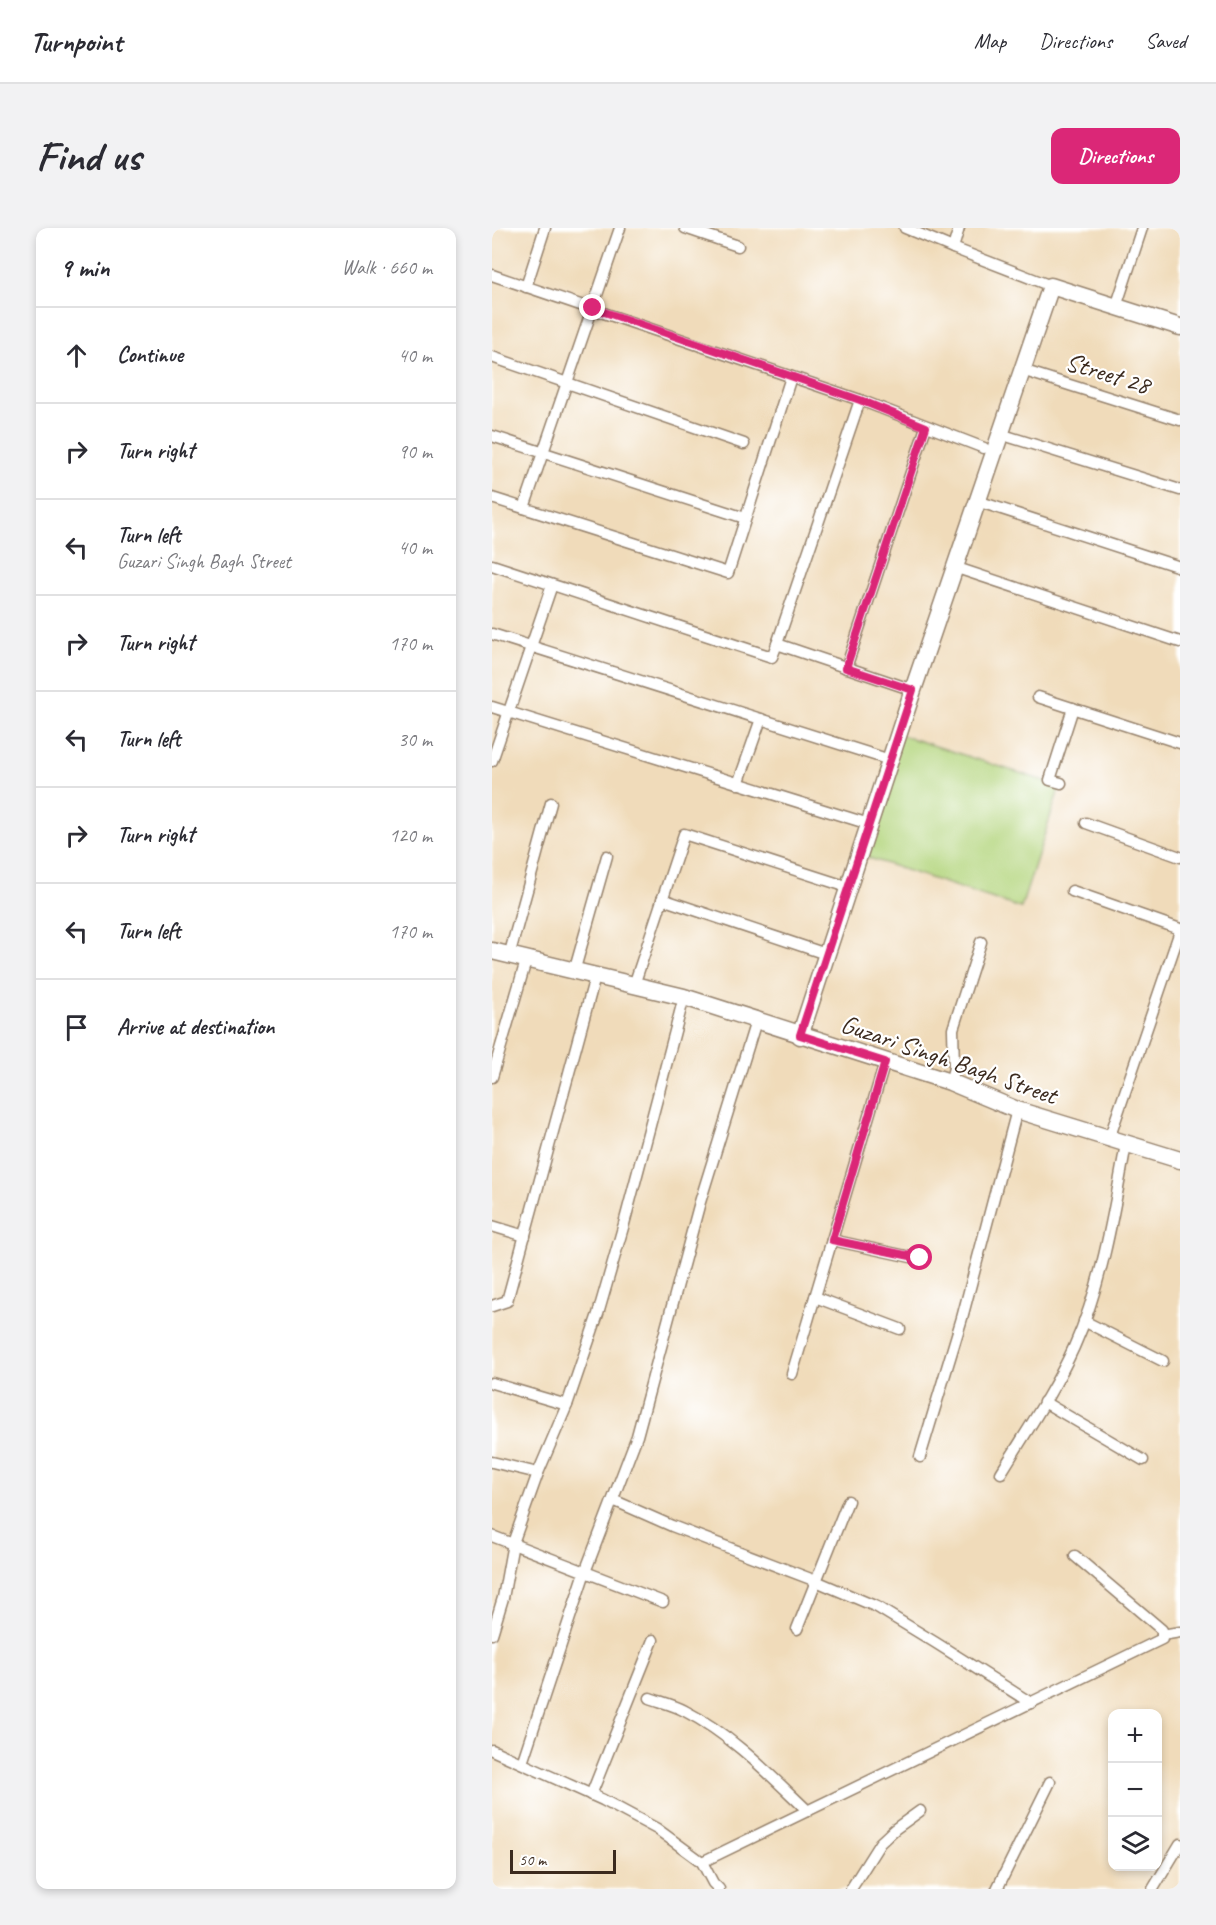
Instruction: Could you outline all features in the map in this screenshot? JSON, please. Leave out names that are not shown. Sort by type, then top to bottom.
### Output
[{"type":"street","points":[[526,287],[545,228]]},
{"type":"street","points":[[524,508],[620,228]]},
{"type":"street","points":[[685,228],[738,246]]},
{"type":"street","points":[[905,228],[1051,286],[1180,327]]},
{"type":"street","points":[[953,248],[959,228]]},
{"type":"street","points":[[1116,307],[1142,228]]},
{"type":"street","points":[[493,278],[593,308],[860,400],[984,448]]},
{"type":"street","points":[[800,1035],[954,567],[1051,286]]},
{"type":"street","points":[[492,357],[744,444]]},
{"type":"street","name":"Street 28","points":[[1022,370],[1180,420]]},
{"type":"street","points":[[492,498],[725,573],[730,571],[791,377]]},
{"type":"street","points":[[492,566],[772,657],[860,400]]},
{"type":"street","points":[[846,668],[926,427]]},
{"type":"street","points":[[1000,434],[1180,490]]},
{"type":"street","points":[[492,436],[745,518]]},
{"type":"street","points":[[977,501],[1180,567]]},
{"type":"street","points":[[954,567],[1180,642]]},
{"type":"street","points":[[492,761],[552,585]]},
{"type":"street","points":[[492,634],[890,760]]},
{"type":"street","points":[[777,644],[913,690]]},
{"type":"street","points":[[1038,697],[1180,743]]},
{"type":"street","points":[[492,707],[869,824]]},
{"type":"street","points":[[1061,783],[1050,780],[1073,708]]},
{"type":"street","points":[[738,784],[761,719]]},
{"type":"street","points":[[509,956],[551,803]]},
{"type":"street","points":[[1086,823],[1180,857]]},
{"type":"street","points":[[633,986],[684,834],[849,886]]},
{"type":"street","points":[[574,972],[607,856]]},
{"type":"street","points":[[1072,891],[1180,930],[1109,1139]]},
{"type":"street","points":[[662,899],[826,954]]},
{"type":"street","points":[[950,1082],[954,1068],[954,1029],[981,942]]},
{"type":"street","name":"Guzari Singh Bagh Street","points":[[492,951],[526,961],[684,997],[950,1082],[1017,1110],[1180,1160]]},
{"type":"street","points":[[492,1077],[526,961]]},
{"type":"street","points":[[492,1306],[507,1301],[595,977]]},
{"type":"street","points":[[492,1634],[497,1596],[513,1543],[538,1473],[567,1405],[598,1314],[684,997]]},
{"type":"street","points":[[522,1763],[585,1572],[637,1436],[700,1202],[756,1021]]},
{"type":"street","points":[[792,1374],[885,1062]]},
{"type":"street","points":[[920,1457],[962,1318],[1017,1110]]},
{"type":"street","points":[[1001,1473],[1060,1375],[1084,1321],[1114,1211],[1126,1144]]},
{"type":"street","points":[[492,1226],[525,1236]]},
{"type":"street","points":[[832,1240],[920,1258]]},
{"type":"street","points":[[815,1297],[900,1329]]},
{"type":"street","points":[[1084,1321],[1163,1361]]},
{"type":"street","points":[[492,1383],[567,1405]]},
{"type":"street","points":[[1044,1402],[1143,1460]]},
{"type":"street","points":[[492,1462],[538,1473]]},
{"type":"street","points":[[613,1500],[672,1526],[877,1607],[1031,1704]]},
{"type":"street","points":[[797,1629],[848,1501]]},
{"type":"street","points":[[492,1536],[663,1602]]},
{"type":"street","points":[[702,1862],[1162,1639],[1162,1630],[1075,1556]]},
{"type":"street","points":[[1162,1635],[1180,1632]]},
{"type":"street","points":[[591,1795],[653,1640]]},
{"type":"street","points":[[650,1698],[683,1710],[711,1726],[757,1763],[808,1811]]},
{"type":"street","points":[[492,1750],[591,1795],[657,1829],[702,1862],[713,1883],[719,1889]]},
{"type":"street","points":[[997,1889],[1050,1782]]},
{"type":"street","points":[[851,1889],[880,1843],[920,1811]]},
{"type":"street","points":[[1153,1889],[1180,1844]]},
{"type":"green space","points":[[898,734],[1060,786],[1021,908],[860,855]]},
{"type":"route","points":[[593,308],[860,400],[926,427],[846,668],[913,690],[800,1035],[885,1062],[832,1240],[920,1258]]}]
